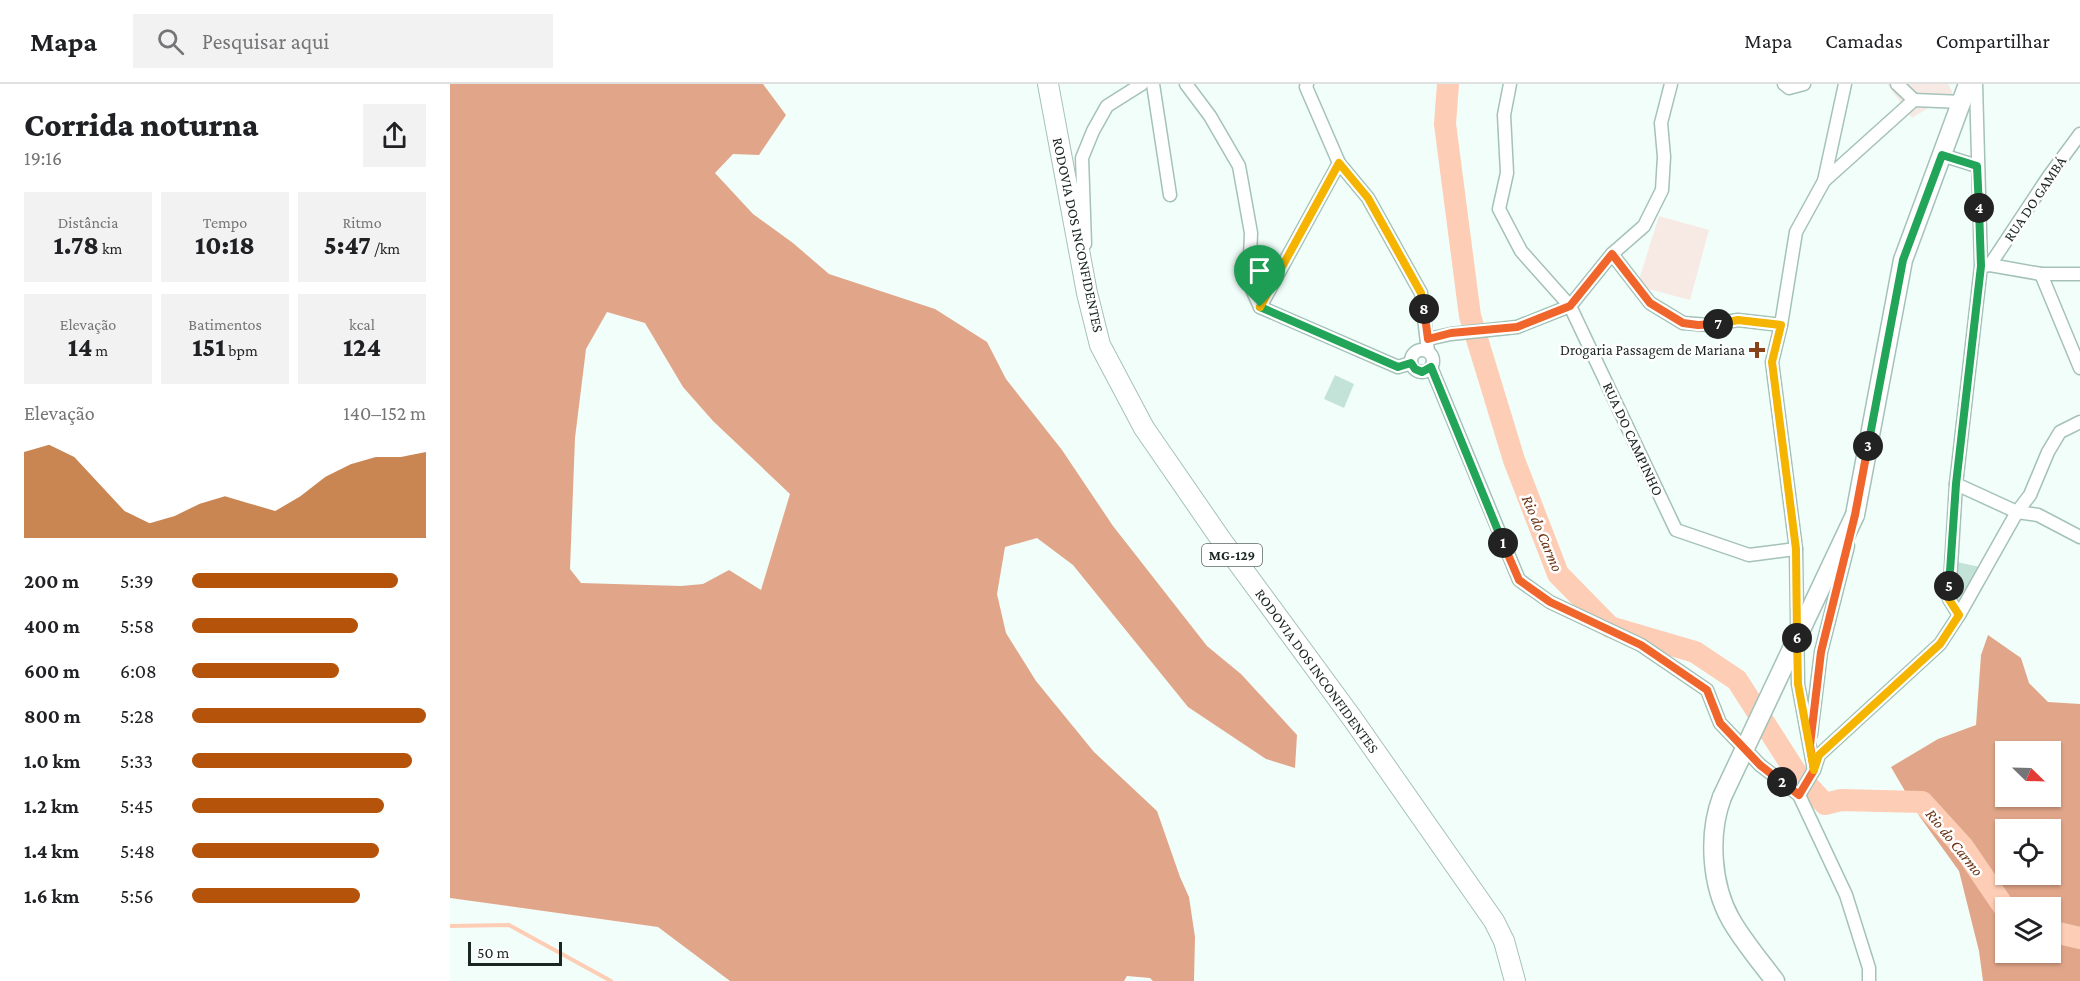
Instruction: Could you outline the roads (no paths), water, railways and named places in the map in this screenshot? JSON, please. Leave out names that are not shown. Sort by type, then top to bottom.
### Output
[{"type":"main road","name":"RODOVIA DOS INCONFIDENTES","points":[[1048,84],[1087,293],[1100,345],[1144,428],[1222,541],[1352,718],[1494,921],[1504,940],[1515,981]]},
{"type":"main road","points":[[1775,981],[1730,920],[1720,895],[1716,875],[1714,832],[1716,812],[1855,515],[1903,260],[1968,84]]},
{"type":"street","points":[[1087,293],[1082,158],[1093,130],[1107,105],[1142,84]]},
{"type":"street","points":[[1153,84],[1170,195]]},
{"type":"street","points":[[1186,84],[1210,116],[1239,166],[1251,233],[1249,283],[1260,307],[1398,367],[1411,363]]},
{"type":"street","points":[[1307,84],[1306,87],[1339,163],[1368,198],[1421,293],[1428,345],[1433,357],[1431,367],[1519,580],[1550,602],[1641,645],[1707,690],[1720,723],[1760,765],[1799,795],[1846,895],[1869,968],[1869,981]]},
{"type":"street","name":"RUA DO CAMPINHO","points":[[1510,84],[1504,115],[1507,173],[1499,209],[1521,252],[1570,306],[1676,530],[1749,555],[1796,549]]},
{"type":"street","points":[[1411,363],[1414,352],[1451,333],[1517,327],[1570,306],[1612,254],[1644,226],[1662,190],[1664,157],[1661,123],[1671,84]]},
{"type":"street","points":[[1784,84],[1789,88],[1804,84]]},
{"type":"street","points":[[1814,770],[1798,684],[1796,549],[1772,362],[1781,325],[1796,232],[1824,182],[1845,84]]},
{"type":"street","points":[[1897,84],[1914,100],[1962,102]]},
{"type":"street","points":[[1959,615],[1948,598],[1956,484],[1985,266],[1977,166],[1976,84]]},
{"type":"street","points":[[1824,182],[1914,100]]},
{"type":"street","name":"RUA DO GAMBÁ","points":[[1985,266],[2080,134]]},
{"type":"street","points":[[1942,155],[1977,166]]},
{"type":"street","points":[[1260,307],[1339,163]]},
{"type":"street","points":[[1612,254],[1650,303],[1683,323],[1709,325],[1738,320],[1781,325]]},
{"type":"street","points":[[1985,266],[2041,274],[2080,274]]},
{"type":"street","points":[[2041,274],[2080,368]]},
{"type":"street","points":[[1411,363],[1418,371],[1425,371],[1431,367]]},
{"type":"street","points":[[1799,795],[1814,770],[1819,755],[1940,644],[2017,512],[2030,495],[2048,452],[2060,432],[2080,422]]},
{"type":"street","points":[[1956,484],[2017,512],[2038,515],[2080,537]]},
{"type":"street","points":[[1810,745],[1821,652],[1855,515]]},
{"type":"waterway","name":"Rio do Carmo","points":[[1448,84],[1445,124],[1470,316],[1514,460],[1558,574],[1610,627],[1695,652],[1737,680],[1797,774],[1825,804],[1841,800],[1922,802],[1963,847],[1997,897]]},
{"type":"waterway","points":[[450,926],[509,925],[611,981]]},
{"type":"waterway","name":"Rio do Carmo","points":[[2061,934],[2080,938]]},
{"type":"place","name":"Drogaria Passagem de Mariana","points":[[1757,350]]}]
